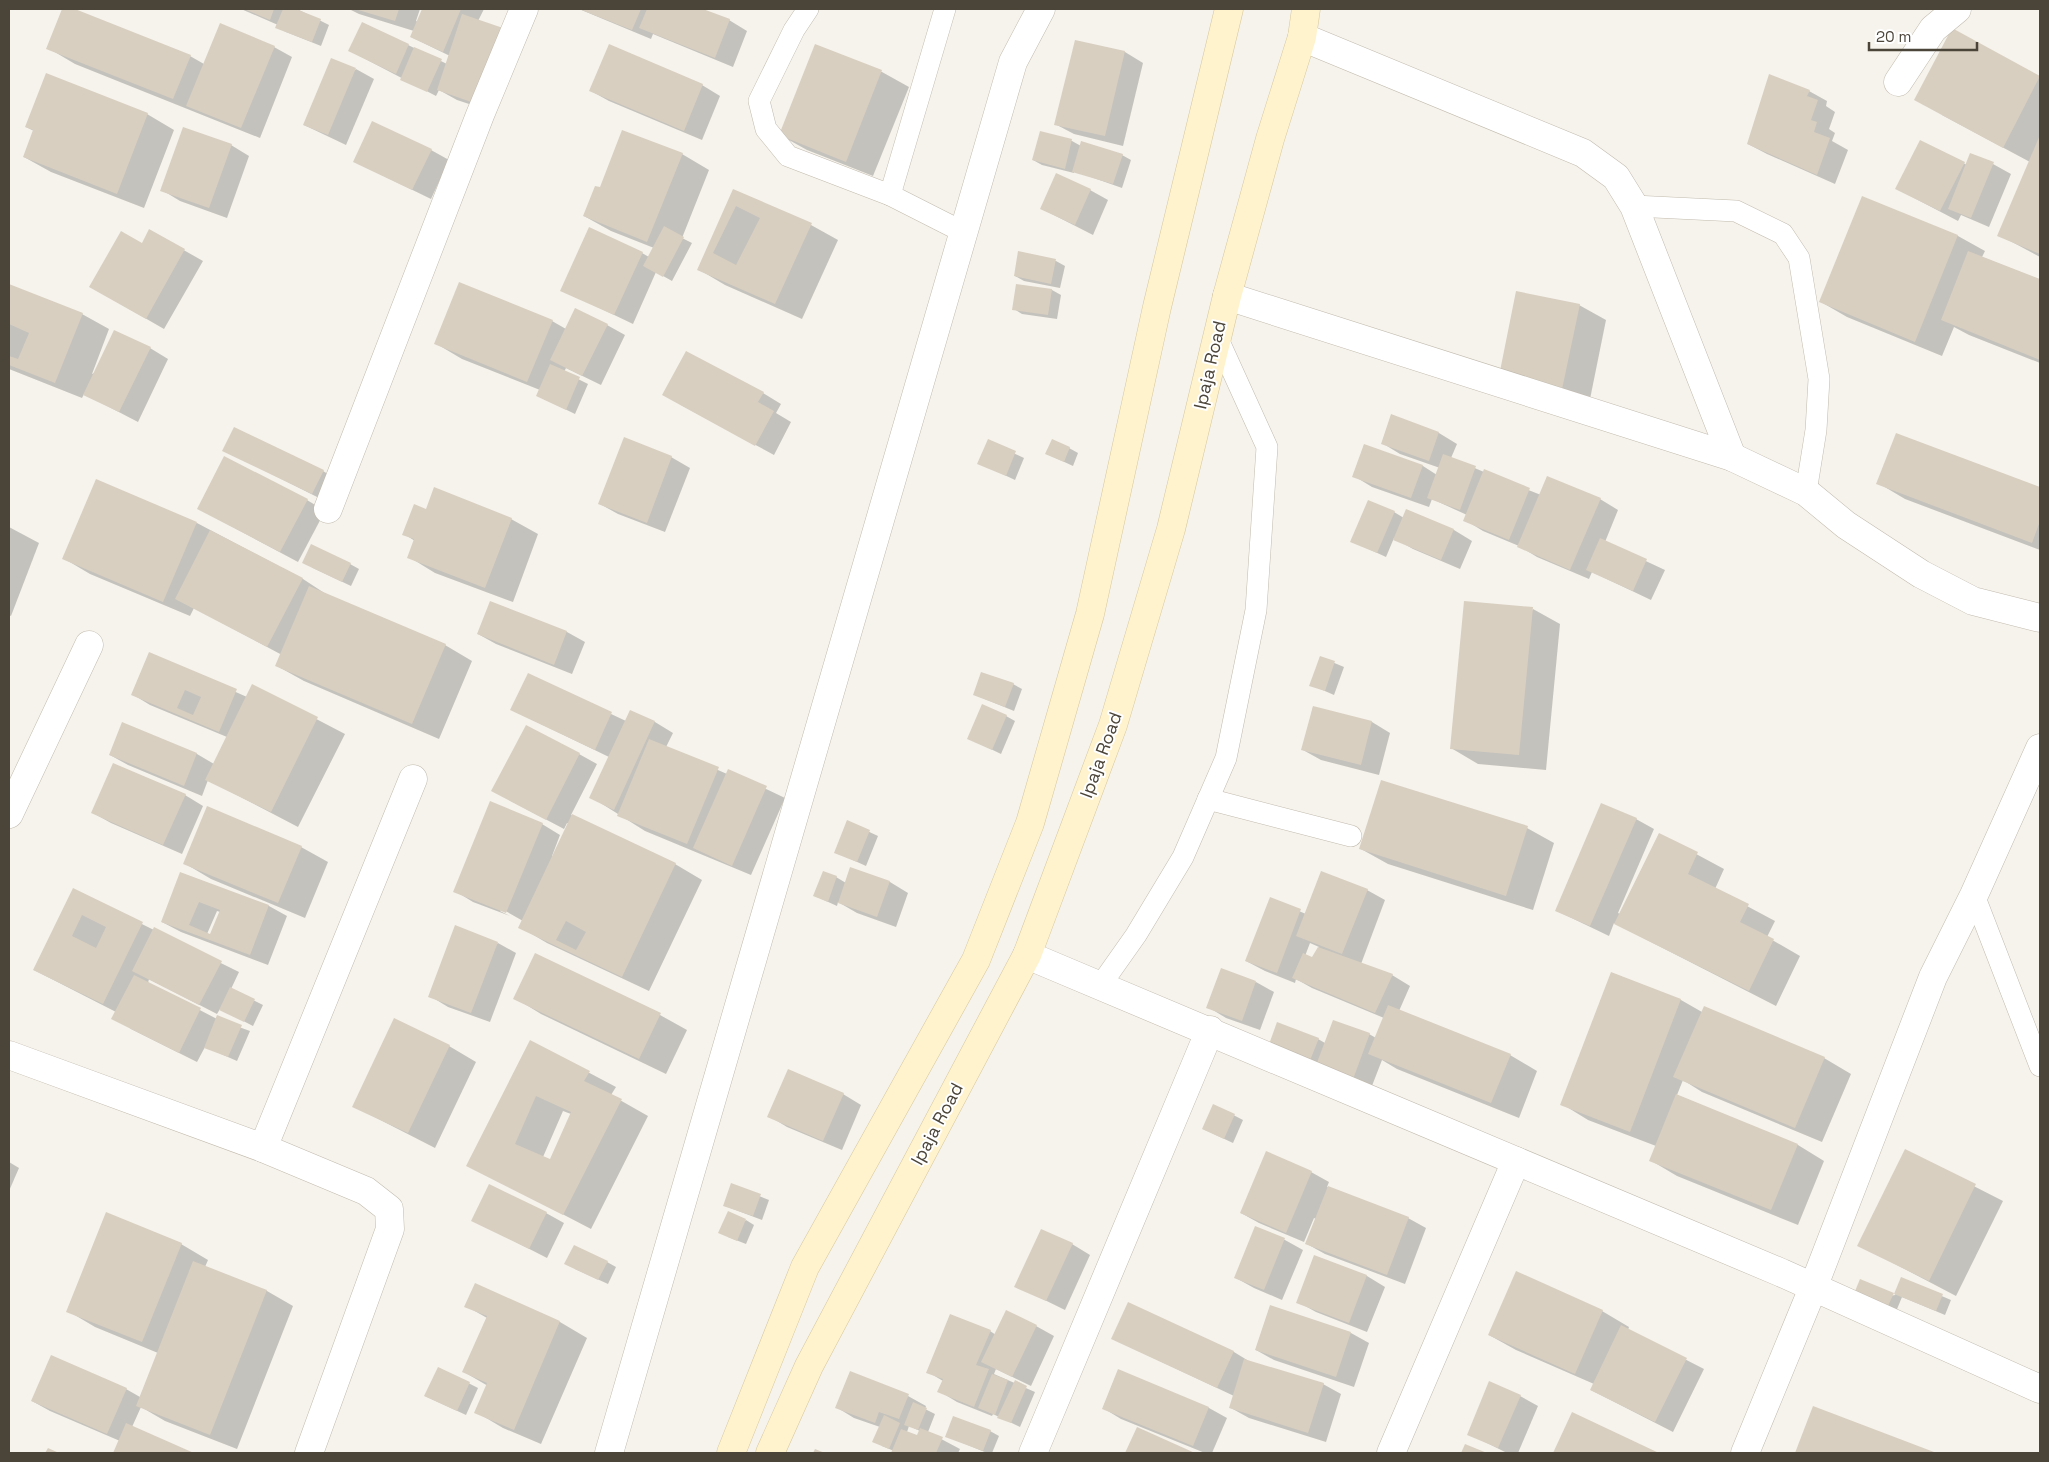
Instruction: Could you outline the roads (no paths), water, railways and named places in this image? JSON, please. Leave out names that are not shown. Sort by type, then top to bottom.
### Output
[{"type":"main road","points":[[731,1453],[805,1267],[976,960],[1030,823],[1090,614],[1157,307],[1229,9]]},
{"type":"main road","name":"Ipaja Road","points":[[770,1453],[809,1366],[1027,955],[1112,724],[1171,529],[1227,296],[1270,139],[1302,37],[1306,9]]},
{"type":"street","points":[[328,510],[480,115],[524,9]]},
{"type":"street","points":[[609,1453],[1013,62],[1041,9]]},
{"type":"street","points":[[1898,82],[1933,29],[1957,9]]},
{"type":"street","points":[[1302,37],[1583,153],[1616,177],[1634,206],[1732,457]]},
{"type":"street","points":[[1227,296],[1732,457],[1806,492],[1846,525],[1921,574],[1973,601],[2040,618]]},
{"type":"street","points":[[9,814],[89,645]]},
{"type":"street","points":[[1745,1453],[1813,1288],[1933,977],[1974,895],[2040,748]]},
{"type":"street","points":[[262,1148],[413,779]]},
{"type":"street","points":[[1027,955],[1210,1030],[1813,1288],[2040,1389]]},
{"type":"street","points":[[1033,1453],[1210,1030]]},
{"type":"street","points":[[9,1055],[262,1148],[366,1191],[389,1209],[390,1229],[309,1453]]},
{"type":"street","points":[[1391,1453],[1516,1161]]},
{"type":"lane","points":[[808,9],[794,30],[758,101],[766,129],[788,156],[890,195],[963,232]]},
{"type":"lane","points":[[890,195],[945,9]]},
{"type":"lane","points":[[1634,206],[1736,211],[1783,234],[1799,258],[1819,379],[1816,430],[1806,492]]},
{"type":"lane","points":[[1100,986],[1136,935],[1183,856],[1226,758],[1256,610],[1266,447],[1217,337]]},
{"type":"lane","points":[[1208,799],[1351,836]]},
{"type":"lane","points":[[1974,895],[2040,1066]]}]
